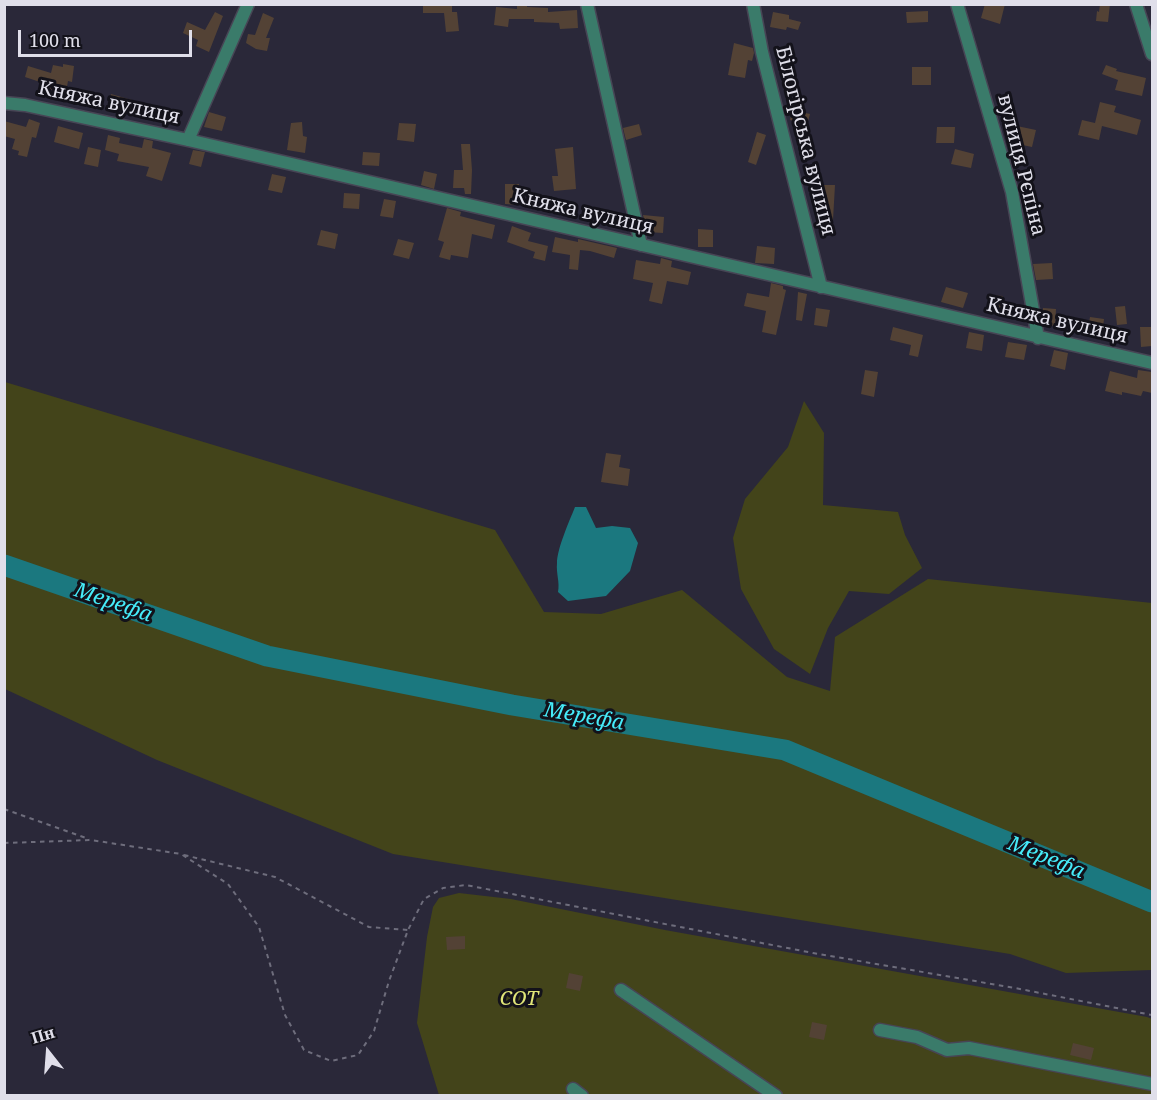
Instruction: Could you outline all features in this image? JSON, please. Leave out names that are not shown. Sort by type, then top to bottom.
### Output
[{"type":"street","points":[[188,140],[248,4]]},
{"type":"street","points":[[588,4],[641,245]]},
{"type":"street","name":"Білогірська вулиця","points":[[753,4],[762,52],[822,286]]},
{"type":"street","name":"вулиця Рєпіна","points":[[957,4],[1012,192],[1038,338]]},
{"type":"street","points":[[1136,4],[1152,54]]},
{"type":"street","name":"Княжа вулиця","points":[[4,103],[25,105],[188,140],[1152,363]]},
{"type":"street","points":[[621,990],[776,1095]]},
{"type":"street","points":[[880,1030],[917,1037],[947,1050],[969,1048],[1152,1084]]},
{"type":"path","points":[[4,808],[91,840]]},
{"type":"path","points":[[4,843],[91,840],[181,854],[275,878],[369,927],[408,930]]},
{"type":"path","points":[[181,854],[228,884],[259,927],[285,1015],[304,1050],[331,1061],[358,1055],[374,1031],[408,930],[424,899],[443,888],[466,885],[813,953],[1015,988],[1152,1015]]},
{"type":"green space","points":[[5,382],[495,530],[544,612],[601,614],[682,590],[787,677],[830,691],[835,637],[928,579],[1152,603],[1152,970],[1066,973],[1010,954],[393,854],[157,760],[5,689]]},
{"type":"green space","points":[[804,401],[824,433],[823,505],[898,512],[905,535],[922,568],[889,594],[849,591],[828,628],[810,674],[774,649],[741,589],[733,538],[745,499],[788,447]]},
{"type":"green space","name":"СОТ","points":[[459,893],[511,899],[665,930],[1147,1017],[1152,1019],[1152,1095],[439,1095],[417,1023],[427,937],[433,907],[439,898]]},
{"type":"shaded area","points":[[575,507],[586,507],[596,528],[612,526],[630,528],[638,543],[630,571],[606,596],[568,601],[558,592],[557,563],[561,543]]},
{"type":"building","points":[[423,4],[452,4],[452,12],[457,12],[459,31],[446,32],[444,13],[423,13]]},
{"type":"building","points":[[517,4],[548,8],[548,12],[577,10],[578,28],[560,29],[559,23],[534,22],[534,19],[509,19],[508,27],[494,25],[496,7],[517,9]]},
{"type":"building","points":[[985,4],[1005,4],[1000,24],[981,18]]},
{"type":"building","points":[[1100,4],[1110,4],[1108,22],[1096,21]]},
{"type":"building","points":[[928,11],[928,22],[907,23],[906,12]]},
{"type":"building","points":[[215,12],[223,16],[209,52],[196,46],[198,40],[183,33],[187,22],[205,30]]},
{"type":"building","points":[[773,12],[789,15],[789,19],[801,22],[798,30],[787,27],[786,30],[770,27]]},
{"type":"building","points":[[263,13],[274,18],[266,38],[270,38],[267,51],[256,49],[246,43],[248,34],[255,35]]},
{"type":"building","points":[[734,43],[753,48],[752,61],[748,60],[745,78],[728,75]]},
{"type":"building","points":[[63,64],[74,66],[72,82],[68,81],[66,92],[48,89],[49,85],[25,77],[28,66],[51,73],[53,65],[63,67]]},
{"type":"building","points":[[1106,65],[1117,69],[1116,71],[1146,78],[1142,96],[1115,90],[1118,80],[1102,74]]},
{"type":"building","points":[[912,67],[931,67],[931,85],[912,85]]},
{"type":"building","points":[[111,94],[142,103],[139,113],[109,104]]},
{"type":"building","points":[[1100,102],[1116,106],[1114,112],[1141,120],[1137,135],[1102,126],[1099,140],[1078,135],[1082,120],[1095,123]]},
{"type":"building","points":[[792,110],[810,114],[807,125],[790,120]]},
{"type":"building","points":[[209,112],[226,117],[222,131],[204,127]]},
{"type":"building","points":[[29,119],[40,123],[36,138],[32,137],[27,157],[18,155],[19,151],[12,149],[15,139],[4,136],[4,121],[26,127]]},
{"type":"building","points":[[302,122],[303,136],[307,137],[305,153],[287,150],[291,123]]},
{"type":"building","points":[[399,123],[416,124],[414,142],[397,140]]},
{"type":"building","points":[[639,124],[642,135],[626,140],[623,128]]},
{"type":"building","points":[[1012,125],[1036,130],[1032,147],[1008,142]]},
{"type":"building","points":[[58,126],[83,133],[79,149],[54,142]]},
{"type":"building","points":[[937,127],[955,127],[954,143],[936,143]]},
{"type":"building","points":[[757,132],[766,135],[756,165],[748,162]]},
{"type":"building","points":[[108,135],[120,138],[119,143],[142,148],[144,139],[153,141],[152,148],[171,153],[162,181],[146,176],[149,167],[117,161],[119,154],[105,150]]},
{"type":"building","points":[[461,144],[470,144],[471,194],[465,194],[464,188],[453,188],[454,170],[463,170]]},
{"type":"building","points":[[88,147],[101,150],[98,167],[84,164]]},
{"type":"building","points":[[573,147],[576,189],[554,191],[552,176],[558,176],[555,149]]},
{"type":"building","points":[[955,149],[974,154],[971,168],[951,164]]},
{"type":"building","points":[[193,150],[205,152],[201,167],[189,164]]},
{"type":"building","points":[[363,152],[380,153],[379,166],[362,165]]},
{"type":"building","points":[[424,171],[437,174],[434,189],[421,185]]},
{"type":"building","points":[[272,174],[286,177],[282,193],[268,190]]},
{"type":"building","points":[[505,184],[519,184],[519,205],[505,204]]},
{"type":"building","points":[[817,185],[835,185],[833,220],[816,220]]},
{"type":"building","points":[[344,193],[360,194],[359,209],[343,208]]},
{"type":"building","points":[[384,199],[396,201],[393,218],[380,216]]},
{"type":"building","points":[[447,208],[461,212],[460,216],[495,225],[492,239],[472,234],[468,258],[451,255],[450,260],[439,257],[444,242],[438,240]]},
{"type":"building","points":[[643,215],[664,217],[663,233],[647,232]]},
{"type":"building","points":[[512,226],[531,233],[528,241],[548,246],[545,261],[533,258],[535,252],[507,242]]},
{"type":"building","points":[[698,229],[713,230],[713,247],[698,247]]},
{"type":"building","points":[[321,230],[338,234],[335,249],[317,245]]},
{"type":"building","points":[[555,237],[578,242],[578,239],[617,248],[614,258],[580,250],[578,270],[569,269],[570,255],[552,252]]},
{"type":"building","points":[[398,239],[414,243],[409,259],[393,255]]},
{"type":"building","points":[[757,246],[775,248],[774,264],[755,263]]},
{"type":"building","points":[[661,258],[672,261],[671,267],[691,272],[688,285],[667,281],[662,304],[649,301],[653,283],[633,279],[636,260],[660,264]]},
{"type":"building","points":[[1052,263],[1053,279],[1036,280],[1033,264]]},
{"type":"building","points":[[771,283],[783,286],[786,290],[776,335],[762,332],[766,311],[744,306],[747,293],[769,297]]},
{"type":"building","points":[[946,287],[968,293],[963,308],[941,302]]},
{"type":"building","points":[[798,292],[807,294],[802,321],[796,320]]},
{"type":"building","points":[[989,295],[1003,296],[1001,314],[987,313]]},
{"type":"building","points":[[1125,306],[1127,324],[1117,325],[1115,307]]},
{"type":"building","points":[[816,308],[830,310],[827,327],[814,325]]},
{"type":"building","points":[[1043,308],[1056,309],[1055,326],[1044,325]]},
{"type":"building","points":[[1090,317],[1104,319],[1102,336],[1087,334]]},
{"type":"building","points":[[893,327],[923,335],[918,357],[909,355],[911,345],[890,340]]},
{"type":"building","points":[[1140,327],[1152,327],[1152,346],[1141,347]]},
{"type":"building","points":[[969,332],[984,335],[982,351],[966,348]]},
{"type":"building","points":[[1008,342],[1027,345],[1024,360],[1005,357]]},
{"type":"building","points":[[1054,350],[1068,353],[1065,370],[1050,366]]},
{"type":"building","points":[[865,370],[878,372],[874,397],[861,394]]},
{"type":"building","points":[[1138,370],[1152,372],[1152,393],[1143,391],[1141,396],[1105,391],[1110,371],[1137,378]]},
{"type":"building","points":[[606,453],[621,455],[619,467],[630,469],[628,486],[601,482]]},
{"type":"building","points":[[465,936],[465,949],[447,950],[446,937]]},
{"type":"building","points":[[569,973],[583,976],[580,991],[566,988]]},
{"type":"building","points":[[812,1022],[827,1025],[824,1040],[809,1037]]},
{"type":"building","points":[[1073,1043],[1094,1048],[1091,1060],[1070,1055]]},
{"type":"waterway","name":"Мерефа","points":[[4,565],[267,656],[512,705],[785,750],[1152,902]]}]
